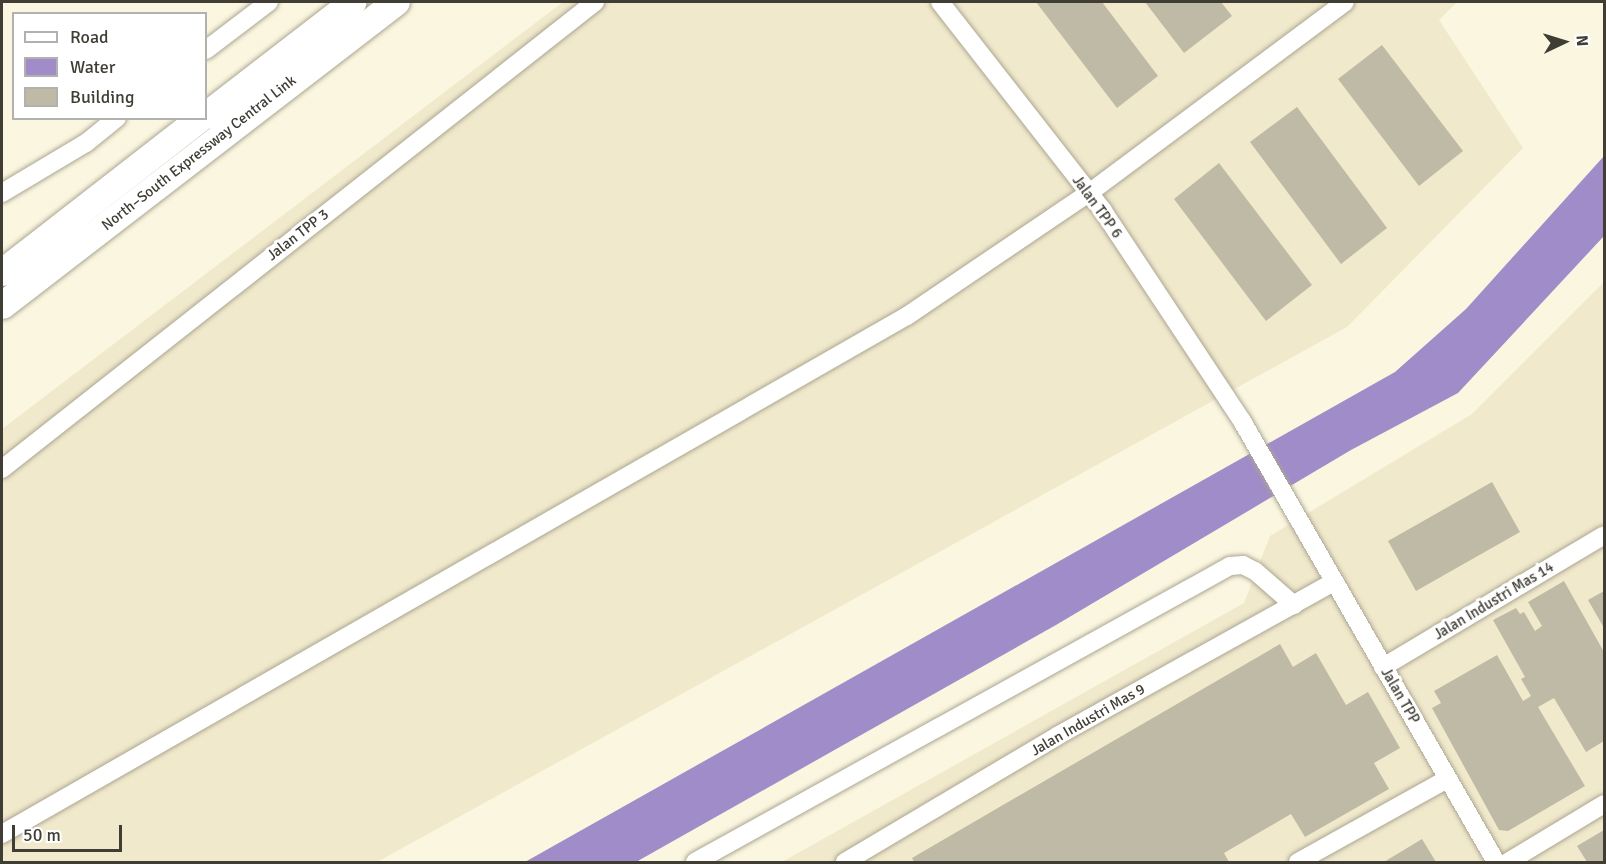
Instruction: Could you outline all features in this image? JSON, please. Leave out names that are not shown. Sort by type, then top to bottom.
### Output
[{"type":"highway","name":"North–South Expressway Central Link","points":[[207,114],[352,2]]},
{"type":"highway","name":"North–South Expressway Central Link","points":[[2,305],[396,2]]},
{"type":"highway","name":"North–South Expressway Central Link","points":[[2,272],[197,120]]},
{"type":"street","points":[[207,49],[269,2]]},
{"type":"street","name":"Jalan TPP 3","points":[[2,469],[595,2]]},
{"type":"street","name":"Jalan TPP 6","points":[[940,2],[1089,193],[1242,421],[1304,529]]},
{"type":"street","points":[[2,834],[907,316],[1089,193],[1345,2]]},
{"type":"street","points":[[2,193],[86,143],[115,120]]},
{"type":"street","name":"Jalan TPP","points":[[1304,529],[1496,862]]},
{"type":"street","name":"Jalan Industri Mas 14","points":[[1383,667],[1605,535]]},
{"type":"street","points":[[695,862],[1230,566],[1244,565],[1255,571],[1294,604]]},
{"type":"street","name":"Jalan Industri Mas 9","points":[[845,862],[1057,736],[1334,582]]},
{"type":"street","points":[[1298,862],[1447,779]]},
{"type":"street","points":[[1509,862],[1605,804]]},
{"type":"shaded area","points":[[563,2],[1457,2],[1439,20],[1523,148],[1347,327],[377,862],[2,862],[2,429]]},
{"type":"shaded area","points":[[1604,282],[1604,862],[782,862],[1244,603],[1270,536],[1472,414]]},
{"type":"water","points":[[1604,156],[1604,236],[1458,393],[1351,450],[1056,625],[636,862],[525,862],[1395,372],[1466,309]]},
{"type":"building","points":[[1036,2],[1102,2],[1158,76],[1117,108]]},
{"type":"building","points":[[1145,2],[1221,2],[1232,16],[1184,53]]},
{"type":"building","points":[[1382,45],[1463,151],[1419,186],[1338,79]]},
{"type":"building","points":[[1297,107],[1387,228],[1341,264],[1250,142]]},
{"type":"building","points":[[1219,163],[1312,285],[1266,321],[1174,199]]},
{"type":"building","points":[[1492,482],[1520,532],[1416,591],[1388,541]]},
{"type":"building","points":[[1564,581],[1604,652],[1604,741],[1586,752],[1554,698],[1538,707],[1585,786],[1508,831],[1499,830],[1432,708],[1441,703],[1434,691],[1497,655],[1523,701],[1531,696],[1521,679],[1525,677],[1493,620],[1516,608],[1520,614],[1524,612],[1535,631],[1542,626],[1528,602]]},
{"type":"building","points":[[1604,591],[1604,628],[1588,600]]},
{"type":"building","points":[[1280,644],[1293,667],[1316,653],[1346,705],[1368,692],[1400,748],[1374,763],[1389,789],[1305,837],[1291,814],[1224,853],[1229,862],[914,862],[912,858]]},
{"type":"building","points":[[1604,830],[1604,862],[1587,862],[1577,846]]},
{"type":"building","points":[[1422,839],[1436,862],[1384,862]]}]
